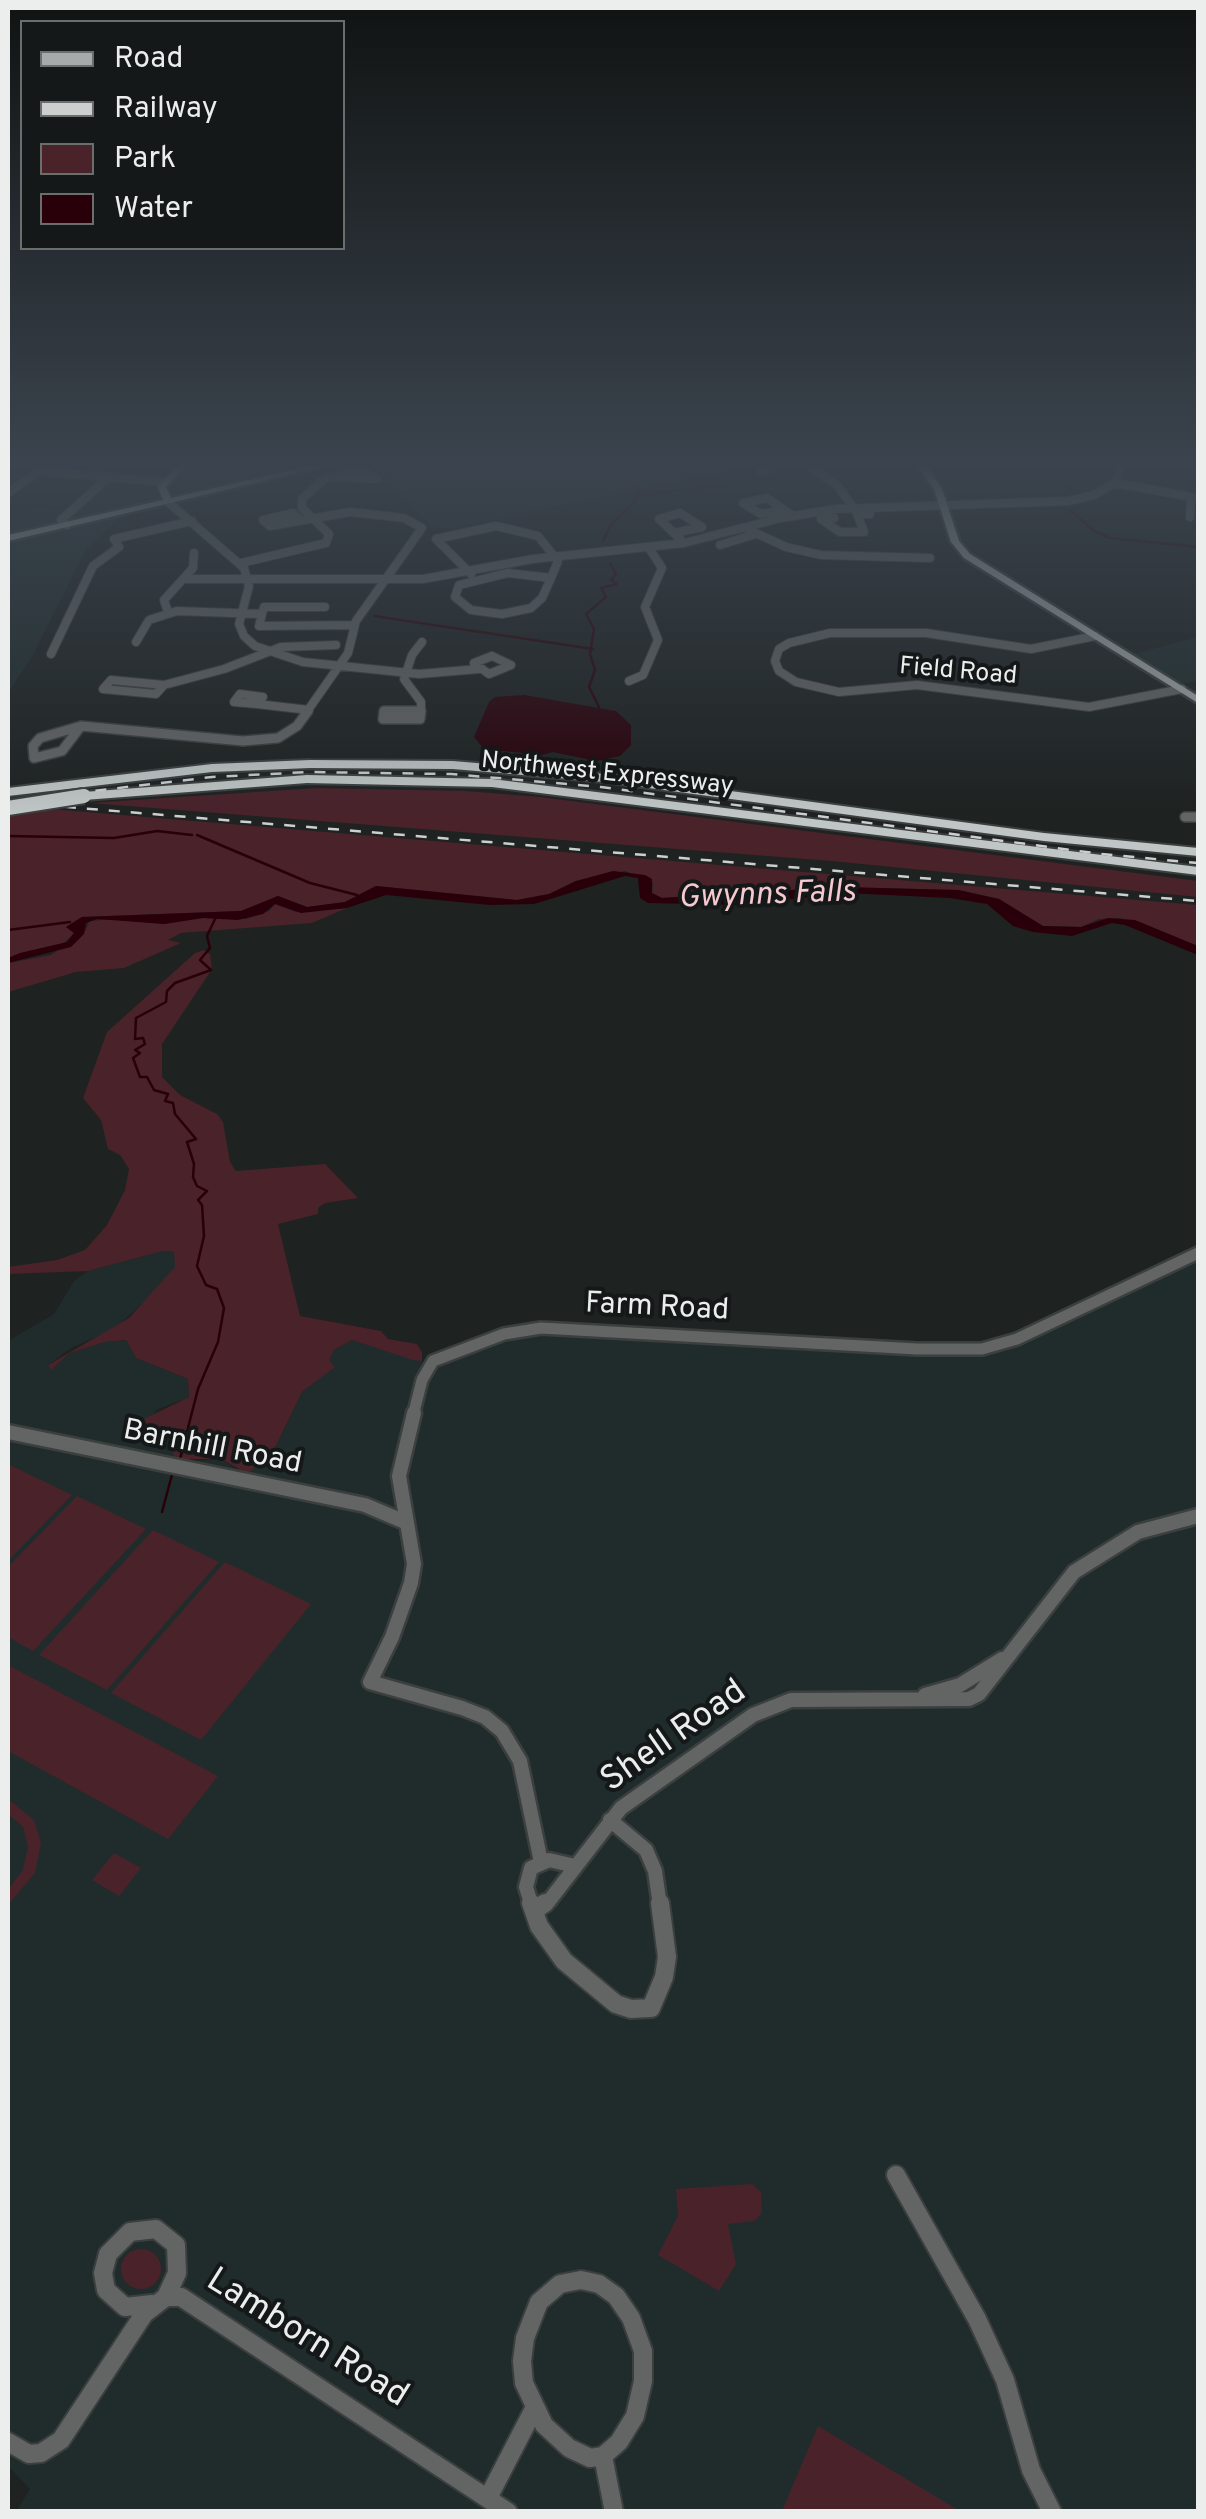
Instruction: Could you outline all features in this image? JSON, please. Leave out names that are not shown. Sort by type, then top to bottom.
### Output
[{"type":"highway","name":"Northwest Expressway","points":[[8,792],[212,768],[453,765],[604,778],[1044,837],[1198,852]]},
{"type":"highway","name":"Northwest Expressway","points":[[8,808],[84,796],[307,779],[492,783],[1198,871]]},
{"type":"main road","points":[[1006,581],[1198,700]]},
{"type":"street","points":[[51,654],[86,581]]},
{"type":"street","points":[[168,612],[164,600],[184,581]]},
{"type":"street","points":[[248,581],[240,614],[244,636],[267,652],[296,661],[406,673],[447,675],[479,670]]},
{"type":"street","points":[[324,581],[392,581]]},
{"type":"street","points":[[81,726],[62,751],[34,758],[33,746],[40,738],[81,726],[260,740],[289,733],[350,649],[354,625],[386,581]]},
{"type":"street","points":[[465,581],[454,592],[456,600],[471,610],[502,614],[538,604],[550,581]]},
{"type":"street","points":[[629,681],[642,675],[658,640],[645,607],[658,581]]},
{"type":"street","points":[[325,606],[264,607],[259,626],[354,625]]},
{"type":"street","points":[[136,642],[148,620],[168,612],[262,614]]},
{"type":"street","name":"Field Road","points":[[1095,636],[1030,649],[926,633],[842,632],[794,640],[779,650],[775,661],[779,671],[790,679],[830,691],[916,685],[1089,708],[1182,689]]},
{"type":"street","points":[[421,711],[421,702],[404,683],[422,642]]},
{"type":"street","points":[[164,685],[156,694],[102,689],[111,680],[164,685],[224,670],[267,652],[293,646],[336,645]]},
{"type":"street","points":[[257,704],[309,710]]},
{"type":"street","points":[[1185,817],[1198,817]]},
{"type":"street","name":"Farm Road","points":[[541,1862],[520,1761],[502,1730],[485,1717],[462,1708],[370,1682],[392,1637],[411,1583],[414,1564],[399,1476],[426,1371],[442,1356],[523,1329],[567,1328],[930,1350],[982,1349],[1017,1340],[1198,1254]]},
{"type":"street","name":"Barnhill Road","points":[[8,1432],[365,1505],[405,1522]]},
{"type":"street","name":"Shell Road","points":[[536,1909],[549,1901],[610,1820],[637,1794],[765,1708],[792,1700],[891,1701],[969,1698],[979,1694],[1062,1584],[1093,1558],[1138,1532],[1198,1516]]},
{"type":"street","points":[[575,1866],[541,1862],[527,1876],[526,1887],[550,1944],[574,1970],[616,2004],[631,2010],[651,2008],[664,1977],[667,1957],[655,1871],[646,1850],[610,1820]]},
{"type":"street","points":[[896,2175],[977,2319],[1004,2380],[1031,2470],[1052,2512]]},
{"type":"street","points":[[156,2229],[176,2245],[177,2273],[161,2300],[125,2307],[106,2290],[104,2263],[111,2248],[130,2232],[156,2229]]},
{"type":"street","points":[[581,2280],[599,2284],[616,2296],[631,2318],[642,2351],[642,2381],[635,2416],[618,2442],[602,2456],[590,2458],[569,2448],[534,2409],[524,2384],[522,2361],[531,2316],[546,2293],[560,2284],[581,2280]]},
{"type":"street","name":"Lamborn Road","points":[[8,2442],[30,2454],[41,2453],[61,2440],[144,2314],[161,2300],[188,2300],[508,2512]]},
{"type":"street","points":[[488,2498],[534,2409]]},
{"type":"street","points":[[602,2456],[614,2512]]},
{"type":"shaded area","points":[[8,581],[70,581],[33,655],[8,693]]},
{"type":"shaded area","points":[[1198,637],[1198,680],[1180,685],[1130,655]]},
{"type":"shaded area","points":[[163,1251],[175,1252],[175,1267],[156,1291],[114,1329],[71,1348],[48,1365],[51,1369],[70,1353],[126,1340],[136,1358],[188,1379],[189,1397],[156,1410],[148,1426],[172,1433],[185,1462],[221,1459],[237,1470],[274,1450],[302,1392],[334,1367],[329,1360],[334,1350],[352,1340],[422,1361],[427,1368],[501,1340],[543,1332],[791,1344],[819,1351],[839,1348],[983,1355],[1016,1347],[1198,1258],[1198,2511],[16,2512],[30,2489],[8,2466],[8,1341],[54,1314],[74,1281],[88,1271]]},
{"type":"green space","points":[[317,788],[540,797],[1198,881],[1198,897],[831,861],[89,803]]},
{"type":"green space","points":[[39,808],[1198,905],[1198,946],[1120,918],[1099,919],[1081,927],[1043,926],[999,899],[959,890],[840,887],[662,898],[652,893],[653,883],[625,871],[576,881],[549,894],[517,900],[376,886],[345,902],[307,907],[278,896],[241,911],[82,917],[66,927],[74,933],[61,946],[8,958],[8,815]]},
{"type":"green space","points":[[275,904],[296,912],[347,908],[312,923],[181,933],[168,940],[181,943],[124,968],[76,972],[8,992],[8,963],[51,955],[86,930],[89,921],[164,924],[203,918],[246,919],[269,911]]},
{"type":"green space","points":[[204,950],[210,954],[212,969],[162,1044],[162,1077],[180,1095],[217,1114],[223,1122],[230,1162],[236,1171],[325,1164],[358,1198],[325,1203],[318,1208],[318,1214],[278,1224],[300,1316],[381,1331],[388,1339],[417,1344],[422,1352],[422,1361],[413,1360],[352,1340],[334,1350],[329,1360],[335,1367],[302,1392],[274,1450],[248,1474],[221,1459],[174,1459],[172,1433],[148,1426],[144,1419],[189,1397],[188,1379],[136,1358],[126,1340],[70,1353],[51,1370],[48,1365],[129,1318],[175,1267],[174,1252],[163,1251],[88,1271],[8,1274],[8,1267],[57,1260],[85,1250],[107,1225],[125,1190],[129,1169],[120,1155],[108,1149],[101,1120],[83,1098],[107,1032],[195,953]]},
{"type":"green space","points":[[8,1464],[72,1495],[8,1561]]},
{"type":"green space","points":[[77,1496],[146,1529],[33,1651],[8,1637],[8,1567]]},
{"type":"green space","points":[[153,1530],[219,1562],[107,1690],[39,1655]]},
{"type":"green space","points":[[225,1562],[311,1604],[201,1740],[111,1693]]},
{"type":"green space","points":[[8,1665],[218,1776],[168,1839],[8,1751]]},
{"type":"green space","points":[[8,1799],[34,1820],[41,1843],[35,1873],[8,1905],[8,1890],[23,1870],[28,1846],[23,1827],[8,1814]]},
{"type":"green space","points":[[114,1853],[141,1868],[119,1896],[92,1880]]},
{"type":"green space","points":[[752,2184],[761,2192],[762,2212],[755,2221],[728,2224],[736,2264],[719,2291],[658,2255],[678,2216],[676,2189]]},
{"type":"green space","points":[[141,2249],[155,2255],[161,2269],[155,2283],[141,2289],[127,2283],[121,2269],[127,2255]]},
{"type":"green space","points":[[818,2426],[960,2511],[782,2511]]},
{"type":"water","points":[[524,695],[616,711],[631,725],[631,745],[620,756],[596,761],[553,752],[542,755],[484,749],[474,737],[489,702],[495,697]]},
{"type":"water","name":"Gwynns Falls","points":[[613,871],[645,875],[652,879],[652,893],[662,898],[840,887],[958,890],[999,899],[1043,926],[1081,927],[1108,918],[1135,920],[1198,946],[1198,955],[1112,923],[1072,936],[1033,932],[1013,926],[987,904],[950,898],[845,893],[739,905],[648,903],[640,898],[638,878],[625,876],[534,904],[490,905],[386,895],[347,908],[301,913],[275,904],[263,914],[238,920],[203,918],[164,924],[97,919],[86,923],[84,934],[71,947],[8,963],[8,958],[20,953],[67,942],[74,933],[66,927],[82,917],[241,911],[278,896],[307,907],[345,902],[376,886],[517,900],[549,894],[576,881]]},
{"type":"waterway","points":[[591,649],[594,629],[586,614],[606,597],[601,588],[617,584],[612,581]]},
{"type":"waterway","points":[[374,616],[591,649]]},
{"type":"waterway","points":[[591,649],[595,670],[589,687],[599,707]]},
{"type":"waterway","points":[[8,836],[114,838],[157,831],[192,835]]},
{"type":"waterway","points":[[197,835],[310,883],[357,895]]},
{"type":"waterway","points":[[180,1459],[198,1389],[218,1342],[224,1308],[217,1289],[206,1285],[197,1266],[204,1236],[202,1205],[198,1200],[207,1191],[197,1186],[193,1177],[194,1164],[187,1142],[196,1139],[175,1114],[173,1103],[165,1101],[168,1094],[154,1090],[147,1077],[140,1077],[133,1058],[140,1053],[135,1050],[145,1044],[143,1038],[135,1039],[136,1018],[166,1002],[167,991],[175,983],[211,970],[200,960],[210,948],[207,936],[216,917]]},
{"type":"waterway","points":[[8,930],[70,922]]},
{"type":"waterway","points":[[162,1512],[173,1471]]},
{"type":"railway","points":[[8,801],[212,777],[308,772],[451,774],[601,787],[1101,854],[1198,863]]},
{"type":"railway","points":[[43,805],[1198,901]]}]
